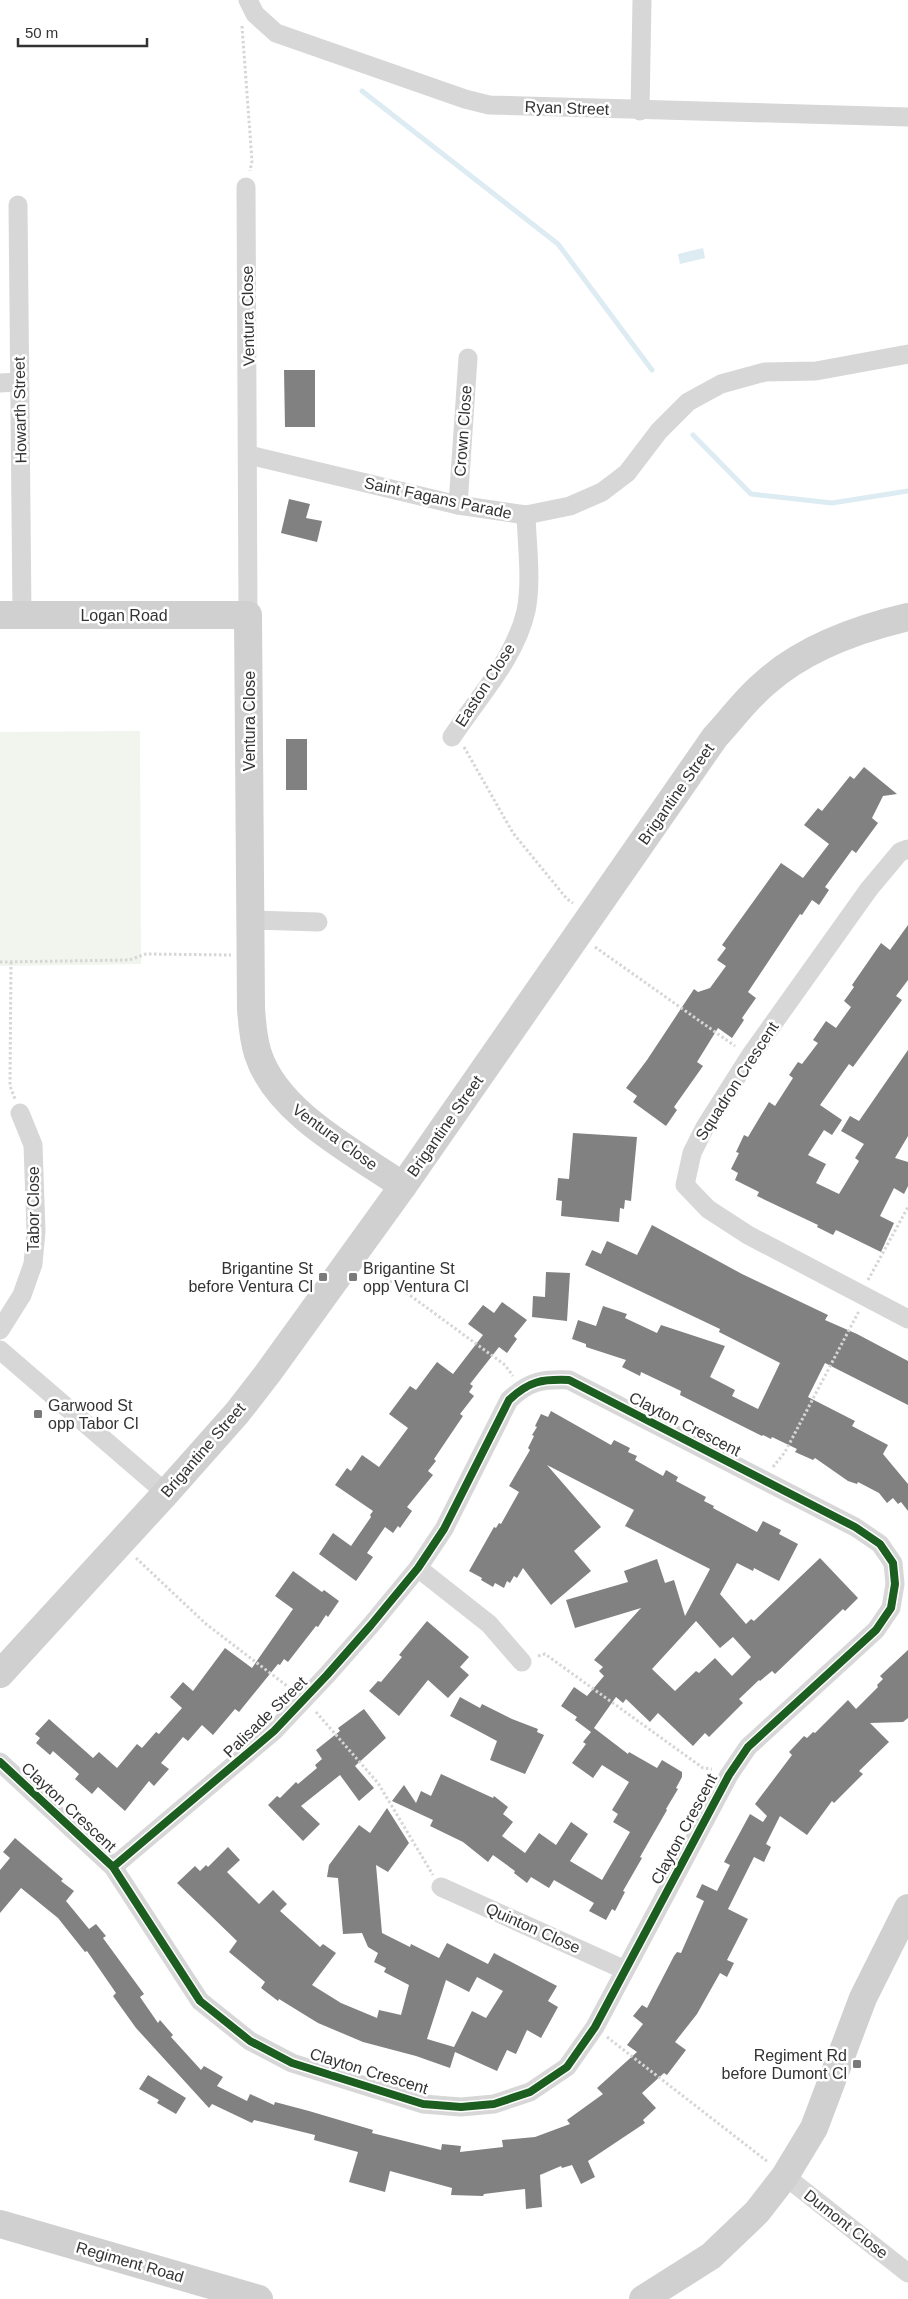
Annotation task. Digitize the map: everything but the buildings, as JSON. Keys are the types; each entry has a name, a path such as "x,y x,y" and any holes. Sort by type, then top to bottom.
{"street":[{"path":"640,111 642,0"},
{"name":"Ryan Street","path":"246,8 276,33 476,103 640,111 908,117"},
{"name":"Ventura Close","path":"246,187 249,455 248,615 253,1034 258,1054 276,1089 307,1120 403,1186"},
{"name":"Howarth Street","path":"11,615 19,382 18,205"},
{"name":"Saint Fagans Parade","path":"249,455 458,505 526,515 570,506 602,492 627,473 658,431 688,402 721,384 765,372 816,371 908,354"},
{"name":"Crown Close","path":"458,505 468,358"},
{"path":"0,382 19,382"},
{"name":"Easton Close","path":"454,734 503,665 513,646 526,611 528,593 526,515"},
{"name":"Logan Road","path":"11,615 248,615"},
{"name":"Brigantine Street","path":"0,1674 237,1413 349,1263 715,737 764,683 811,651 861,630 908,617"},
{"name":"Squadron Crescent","path":"908,849 900,852 869,889 750,1056 705,1127 692,1153 685,1185 708,1209 748,1236 908,1319"},
{"path":"251,920 318,922"},
{"name":"Tabor Close","path":"0,1330 22,1295 33,1264 36,1231 33,1145 20,1113"},
{"path":"0,1350 166,1493"},
{"name":"Clayton Crescent","path":"0,1762 113,1867 200,2001 250,2041 292,2063 423,2104 461,2107 494,2104 530,2092 566,2067 594,2028 729,1775 748,1747 876,1630 891,1608 896,1584 892,1563 880,1544 855,1527 569,1380 544,1379 522,1388 509,1400 452,1517 418,1568"},
{"path":"418,1568 489,1624 522,1662"},
{"name":"Palisade Street","path":"113,1867 274,1731 327,1676 418,1568"},
{"name":"Quinton Close","path":"441,1887 625,1970"},
{"path":"643,2299 711,2256 757,2212 785,2176 814,2128 863,1998 908,1908"},
{"name":"Dumont Close","path":"785,2176 908,2273"},
{"name":"Regiment Road","path":"0,2224 259,2299"}],"path":[{"path":"246,8 252,161 246,187"},
{"path":"454,734 512,833 567,899 585,926 750,1056"},
{"path":"0,962 129,960 146,954 251,955"},
{"path":"11,962 10,1086 20,1113"},
{"path":"763,1480 785,1452 866,1297 865,1284 908,1207"},
{"path":"349,1263 374,1269 505,1365 522,1388"},
{"path":"522,1662 545,1654 703,1768 717,1770 729,1775"},
{"path":"594,2028 785,2176"}],"shaded area":[{"path":"703,248 705,258 680,264 678,254"},
{"path":"140,731 141,964 0,966 0,732"}],"waterway":[{"path":"362,91 558,244 652,370"},
{"path":"693,435 751,494 832,503 908,491"}],"cycle path":[{"path":"0,1762 113,1867 200,2001 250,2041 292,2063 423,2104 461,2107 494,2104 530,2092 567,2067 595,2027 729,1775 748,1747 876,1630 891,1608 895,1584 893,1563 880,1544 855,1527 569,1380 536,1382 509,1400 444,1529 418,1568 371,1625 274,1731 113,1867"}],"place":[{"name":"Brigantine St before Ventura Cl","path":"323,1277"},
{"name":"Brigantine St opp Ventura Cl","path":"353,1277"},
{"name":"Garwood St opp Tabor Cl","path":"38,1414"},
{"name":"Regiment Rd before Dumont Cl","path":"857,2064"}]}
